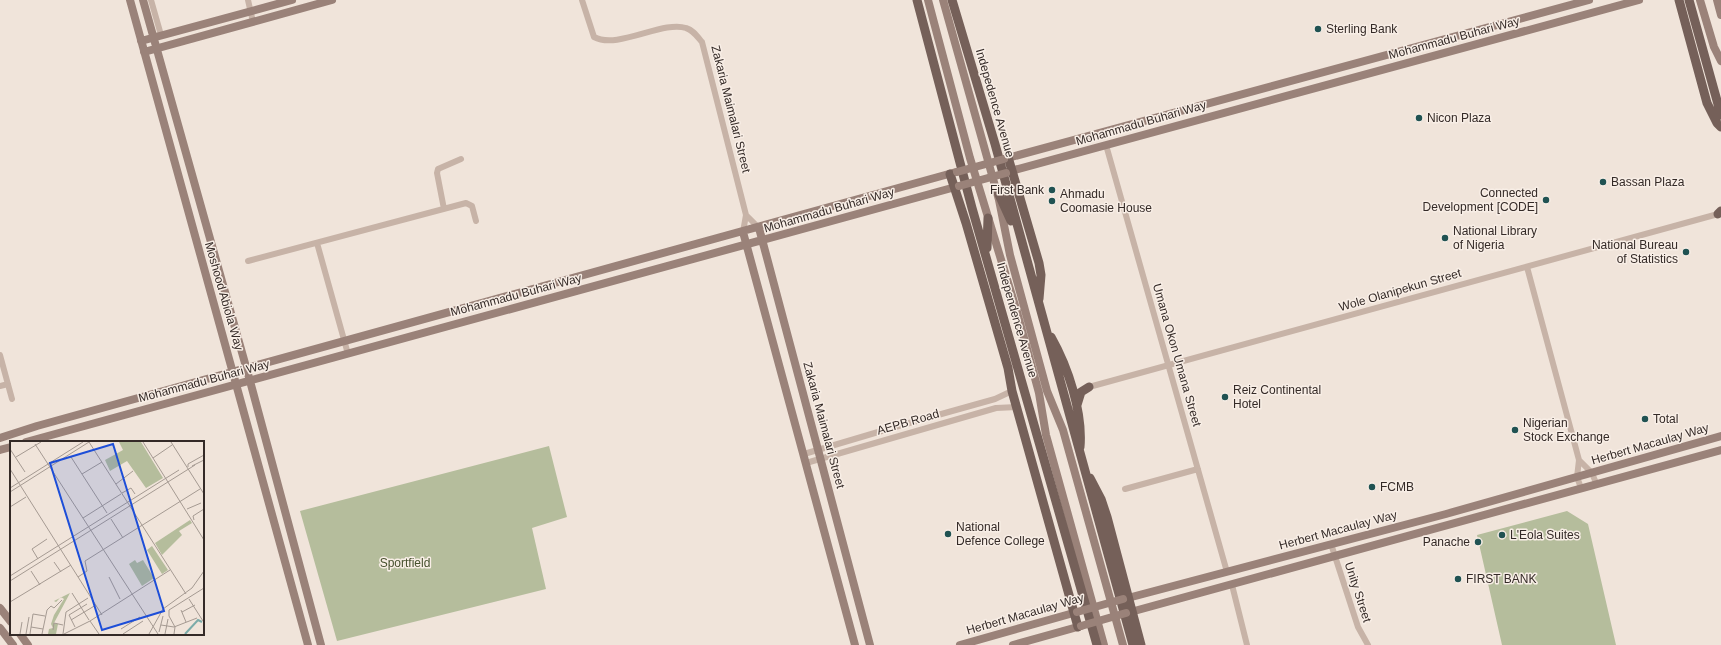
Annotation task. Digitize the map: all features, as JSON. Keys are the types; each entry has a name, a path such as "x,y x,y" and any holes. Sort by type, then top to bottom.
{"main road":[{"name":"Moshood Abiola Way","path":"130,0 308,645"},
{"name":"Moshood Abiola Way","path":"143,0 158,36 157,48 166,87 247,369 321,645"},
{"path":"142,41 292,0"},
{"path":"144,52 332,0"},
{"name":"Independence Avenue","path":"917,0 987,258 1097,645"},
{"name":"Independence Avenue","path":"928,0 988,218 1017,312 1039,393 1046,435 1104,645"},
{"name":"Independence Avenue","path":"943,0 996,188 1010,255 1026,315 1048,391 1063,430 1123,645"},
{"name":"Indepedence Avenue","path":"952,0 1006,188"},
{"name":"Mohammadu Buhari Way","path":"0,438 36,426 759,228 1006,158 1589,0"},
{"name":"Mohammadu Buhari Way","path":"30,441 1638,0"},
{"path":"1679,0 1707,102 1721,128"},
{"path":"1689,0 1721,115"},
{"path":"1717,0 1721,15"},
{"path":"1700,2 1714,47 1721,61"},
{"path":"1456,36 1459,49"},
{"path":"1222,99 1225,112"},
{"path":"1006,158 1041,275 1039,302"},
{"path":"954,173 1008,368 1012,391 1079,627"},
{"path":"996,188 1023,246"},
{"name":"Independence Avenue","path":"1006,188 1039,302 1082,466 1132,645"},
{"path":"987,258 988,218"},
{"name":"Zakaria Maimalari Street","path":"759,228 870,645"},
{"name":"Zakaria Maimalari Street","path":"743,232 856,645"},
{"path":"1044,325 1063,359 1069,377 1081,435 1079,454"},
{"path":"1069,377 1076,385 1088,387"},
{"path":"1076,406 1081,392 1088,387"},
{"name":"Herbert Macaulay Way","path":"960,645 1592,473 1721,436"},
{"path":"0,450 10,447"},
{"name":"Herbert Macaulay Way","path":"1013,645 1596,483 1721,450"},
{"path":"1082,466 1101,499 1107,517 1129,613 1141,645"},
{"path":"298,610 310,606"},
{"path":"0,608 10,621"},
{"path":"0,628 13,645"},
{"path":"21,635 28,645"}],"street":[{"path":"151,0 158,36"},
{"path":"248,0 253,22"},
{"name":"Zakaria Maimalari Street","path":"582,0 594,37 608,40 621,39 676,26 691,30 702,42 746,215 743,232"},
{"name":"Umana Okon Umana Street","path":"1106,145 1227,572"},
{"path":"444,209 436,173 438,169 461,159"},
{"path":"248,261 466,203 472,206 476,220"},
{"name":"Wole Olanipekun Street","path":"1088,387 1720,213"},
{"path":"746,215 759,228"},
{"path":"317,243 348,354"},
{"path":"1527,266 1579,460 1577,477 1581,488"},
{"path":"0,355 12,399"},
{"path":"0,386 8,384"},
{"name":"AEPB Road","path":"804,454 895,427 995,400 1012,391"},
{"name":"AEPB Road","path":"806,463 996,408 1017,408"},
{"path":"1579,460 1592,473 1596,483"},
{"path":"1124,489 1198,469"},
{"name":"Unity Street","path":"1331,544 1358,627 1368,645"},
{"path":"1232,585 1247,645"}],"green space":[{"name":"Sportfield","path":"549,446 567,517 532,528 546,589 337,641 300,511"},
{"path":"1567,511 1588,524 1616,645 1502,645 1477,535"}],"place":[{"name":"Sterling Bank","path":"1318,29"},
{"name":"Nicon Plaza","path":"1419,118"},
{"name":"Bassan Plaza","path":"1603,182"},
{"name":"First Bank","path":"1052,190"},
{"name":"Connected Development [CODE]","path":"1546,200"},
{"name":"Ahmadu Coomasie House","path":"1052,201"},
{"name":"National Library of Nigeria","path":"1445,238"},
{"name":"National Bureau of Statistics","path":"1686,252"},
{"name":"Reiz Continental Hotel","path":"1225,397"},
{"name":"Total","path":"1645,419"},
{"name":"Nigerian Stock Exchange","path":"1515,430"},
{"name":"FCMB","path":"1372,487"},
{"name":"National Defence College","path":"948,534"},
{"name":"L'Eola Suites","path":"1502,535"},
{"name":"Panache","path":"1478,542"},
{"name":"FIRST BANK","path":"1458,579"}]}
